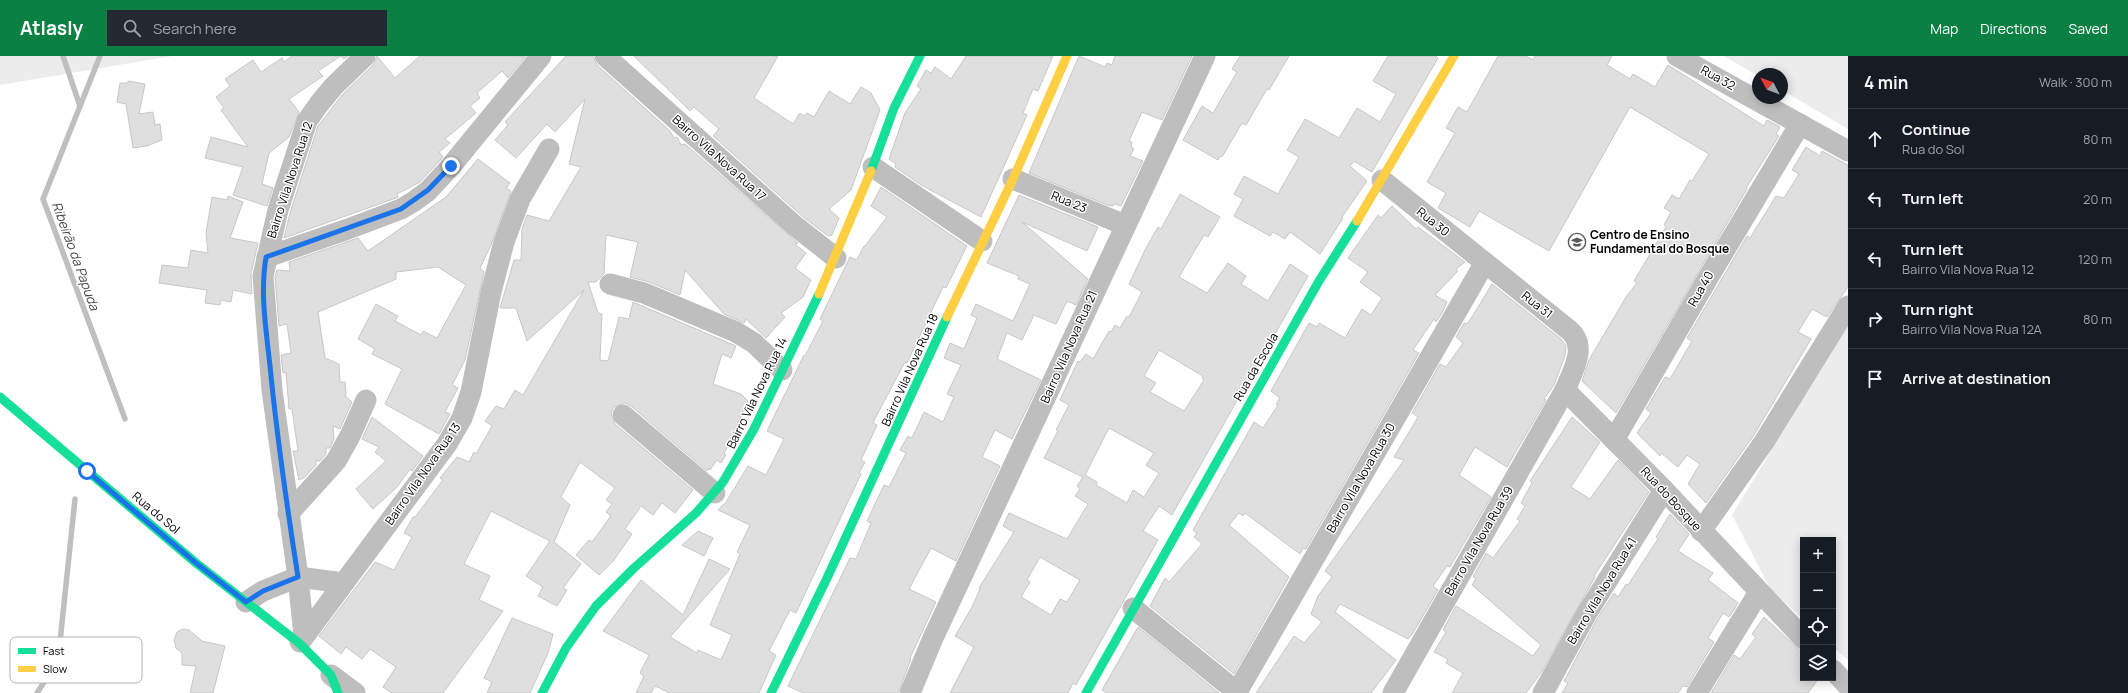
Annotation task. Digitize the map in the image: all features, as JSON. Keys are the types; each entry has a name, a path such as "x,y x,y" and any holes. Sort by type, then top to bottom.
{"street":[{"name":"Bairro Vila Nova Rua 12","path":"302,640 298,577 288,514 272,390 264,306 263,276 266,257 278,210 307,121 318,104 333,87 365,56"},
{"path":"266,257 348,229 401,209 414,202 451,166 541,56"},
{"name":"Bairro Vila Nova Rua 17","path":"605,56 789,220 836,258"},
{"name":"Bairro Vila Nova Rua 14","path":"542,693 548,680 596,606 619,581 690,520 715,493 734,465 836,258 873,167 894,105 920,56"},
{"name":"Bairro Vila Nova Rua 18","path":"771,693 832,570 982,241 1013,179 1067,56"},
{"name":"Bairro Vila Nova Rua 21","path":"910,693 933,638 1030,434 1125,225 1205,56"},
{"name":"Rua da Escola","path":"1090,691 1133,608 1319,281 1382,180 1454,56"},
{"name":"Rua 32","path":"1677,56 1800,124"},
{"path":"1800,124 1848,151"},
{"name":"Rua 40","path":"1614,440 1800,124"},
{"name":"Bairro Vila Nova Rua 13","path":"302,640 447,444 462,418 471,392 491,292 504,242 520,199 549,149"},
{"path":"873,167 982,241"},
{"name":"Rua 23","path":"1013,179 1125,225"},
{"name":"Rua 30","path":"1382,180 1484,264"},
{"name":"Rua 31","path":"1484,264 1573,334 1579,345 1579,352 1565,390"},
{"name":"Bairro Vila Nova Rua 30","path":"1237,692 1484,264"},
{"path":"610,284 644,293 736,332 754,344 782,370"},
{"path":"1701,531 1764,442 1848,306"},
{"name":"Rua do Bosque","path":"1565,390 1664,490 1800,635"},
{"name":"Bairro Vila Nova Rua 39","path":"1393,693 1565,390"},
{"name":"Rua do Sol","path":"0,397 196,563 246,602 302,640 334,684"},
{"path":"288,514 336,462 350,436 366,400"},
{"path":"623,415 715,493"},
{"name":"Bairro Vila Nova Rua 41","path":"1543,693 1587,613 1664,490"},
{"path":"246,602 263,591 298,577 344,583"},
{"path":"1698,693 1759,592"},
{"path":"1133,608 1237,692"},
{"path":"1836,673 1848,686"},
{"path":"334,684 355,693"}],"shaded area":[{"path":"0,56 172,56 0,85"},
{"path":"1724,56 1848,56 1848,129 1788,94 1788,68 1752,68 1752,72"},
{"path":"1848,324 1848,660 1836,650 1836,537 1800,537 1800,616 1771,590 1732,515"}],"building":[{"path":"292,56 341,56 318,71 323,76 289,99 299,112 289,137 269,153 262,184 273,188 267,206 233,195 243,167 205,158 211,137 248,147 221,110 224,108 216,97 230,86 225,79 253,60 261,72 282,58 284,62"},
{"path":"341,56 348,56 344,59"},
{"path":"377,56 395,78 420,56 526,56 508,78 502,71 477,93 480,98 470,106 476,113 445,139 450,143 439,152 443,157 420,182 397,194 398,197 396,198 284,238 290,213 318,126 342,95 373,65"},
{"path":"566,56 593,56 597,65 669,130 674,138 677,137 681,145 685,144 798,243 795,244 806,253 795,268 811,280 803,297 781,313 785,317 766,338 746,319 744,323 724,314 685,270 680,295 649,282 630,277 638,242 606,235 604,274 596,282 588,282 598,313 602,314 600,360 608,361 619,317 629,319 633,302 736,346 731,358 722,354 713,384 741,394 748,401 724,454 726,455 721,463 717,460 710,470 709,468 707,471 631,406 625,403 614,407 611,413 615,424 693,490 675,513 662,503 653,515 641,506 625,529 632,534 614,560 599,575 576,555 589,540 592,542 611,516 606,512 612,504 606,500 615,488 580,462 561,497 570,505 554,542 581,564 563,588 567,590 557,606 538,596 543,587 526,576 550,541 491,511 464,564 490,576 479,600 503,611 443,693 392,693 383,687 396,667 370,649 362,659 346,647 341,654 319,636 375,562 394,570 412,537 404,533 413,517 415,517 443,480 440,478 457,457 469,462 474,452 476,454 492,426 485,421 496,406 504,409 515,390 523,395 584,290 527,341 516,308 500,308 514,260 521,260 522,229 527,215 549,221 581,167 569,164 585,99 555,132 547,124 516,158 495,140 508,125 505,122"},
{"path":"634,56 778,56 754,98 793,124 800,113 804,116 807,113 814,117 829,91 850,104 861,87 871,93 880,110 851,190 829,209 839,218 832,235 828,236 802,216 713,136 719,129 694,107 690,111"},
{"path":"966,56 1053,56 1038,91 1033,89 1023,113 1027,115 981,217 921,185 895,167 896,164 889,159 905,113 921,89 917,86 926,70 931,73 935,67 951,79"},
{"path":"1079,56 1105,67 1107,63 1112,65 1115,56 1192,56 1162,120 1142,112 1129,141 1132,142 1131,147 1134,149 1130,156 1143,161 1121,206 1114,204 1113,206 1107,205 1029,173"},
{"path":"1240,56 1289,56 1269,90 1267,89 1246,125 1242,123 1222,157 1220,156 1218,160 1183,140 1202,106 1213,113 1237,72 1232,69"},
{"path":"1388,56 1436,56 1438,58 1372,172 1354,161 1350,166 1367,181 1342,217 1343,218 1320,254 1290,232 1285,239 1273,232 1270,236 1234,216 1243,199 1234,194 1244,176 1278,194 1299,157 1287,150 1305,119 1339,138 1357,108 1380,122 1396,94 1373,81"},
{"path":"1498,56 1526,56 1533,60 1535,56 1612,56 1607,65 1630,79 1633,74 1655,87 1668,65 1764,126 1767,120 1780,127 1776,134 1779,136 1746,188 1747,189 1616,413 1582,381 1589,360 1626,297 1637,283 1634,281 1666,227 1664,225 1671,212 1664,208 1672,195 1679,199 1690,180 1692,181 1709,154 1630,107 1549,251 1479,211 1470,227 1438,208 1446,193 1427,182 1455,133 1446,128 1458,107 1467,112"},
{"path":"128,81 145,84 139,114 153,112 155,125 160,124 162,140 147,146 133,148 126,104 117,102 120,83 128,83"},
{"path":"1806,147 1820,156 1822,151 1848,165 1848,287 1827,317 1812,309 1798,332 1811,339 1754,435 1706,503 1688,484 1700,464 1687,455 1678,467 1661,453 1660,456 1637,433 1651,413 1646,409 1665,377 1670,379 1692,341 1687,338 1747,236 1750,238 1776,196 1784,198 1799,174 1792,170"},
{"path":"478,159 510,183 506,188 511,191 491,245 480,268 484,272 465,360 452,385 458,388 445,412 450,414 439,434 385,404 402,369 372,354 375,349 358,339 376,304 398,316 395,321 421,335 423,331 437,338 466,285 438,267 396,272 396,279 318,312 325,358 339,364 340,382 345,382 345,396 352,402 340,429 333,426 334,439 330,448 326,448 326,454 320,461 316,461 316,465 305,477 299,480 293,451 298,451 292,409 289,409 286,372 283,373 281,355 291,353 287,324 279,326 275,277 277,270 290,271 289,262 358,238 368,251 446,197"},
{"path":"881,187 967,246 946,288 943,287 907,363 905,362 873,423 877,425 861,460 865,462 859,473 861,474 796,613 790,610 769,651 776,655 759,693 670,693 655,686 651,693 636,693 644,676 640,673 649,655 603,631 641,580 683,615 709,559 730,569 670,637 697,653 698,650 721,660 732,635 710,625 740,554 737,552 750,525 718,510 726,502 748,466 766,475 784,439 767,431 804,355 805,356 823,321 820,319 850,257 857,260 864,246 887,217 871,206"},
{"path":"1180,194 1220,217 1208,237 1204,235 1179,277 1207,293 1228,263 1246,276 1241,284 1268,301 1290,264 1308,276 1172,515 1159,506 1143,531 1158,540 1076,685 1073,683 1068,693 950,693 974,647 955,636 972,607 980,589 979,588 1014,532 1003,526 1009,513 1067,539 1088,504 1075,496 1080,489 1077,486 1083,477 1044,458 1069,405 1060,400 1078,361 1080,362 1086,354 1093,359 1109,331 1111,332 1115,325 1120,328 1127,316 1129,317 1142,292 1129,284 1158,227 1161,229","holes":["1159,350 1203,376 1202,378 1204,380 1184,411 1150,392 1156,383 1144,376","1109,428 1154,453 1146,465 1159,473 1144,497 1133,490 1127,503 1096,485 1097,482 1085,475","1040,557 1080,580 1067,602 1060,599 1051,615 1021,597 1030,582 1027,580"]},
{"path":"1019,195 1098,227 1087,251 1022,222 1088,279 1076,305 1067,301 1056,324 1034,315 1022,340 1007,333 997,359 1041,380 1012,439 995,430 982,457 1000,466 956,561 931,548 909,589 936,602 910,658 911,659 898,693 803,693 788,686 850,558 856,559 871,523 867,521 884,485 889,487 906,453 900,450 908,436 912,438 924,412 943,422 954,397 947,394 961,365 944,358 950,343 964,349 977,318 971,315 976,304 1013,321 1030,284 1018,279 1019,276 987,263"},
{"path":"228,196 243,202 230,238 258,243 251,274 252,294 233,290 231,302 221,300 220,305 205,303 207,290 159,283 162,265 188,268 191,250 208,253 206,233 212,197 227,200"},
{"path":"1392,206 1416,229 1418,227 1465,262 1456,269 1458,271 1435,295 1447,302 1442,313 1436,322 1434,319 1413,350 1419,353 1306,549 1303,548 1300,554 1245,513 1243,516 1239,513 1229,525 1289,577 1234,674 1150,606 1165,578 1169,582 1202,544 1194,537 1197,533 1193,530 1254,422 1263,428 1278,405 1276,404 1280,398 1271,391 1309,323 1317,327 1319,323 1345,338 1362,309 1371,315 1382,298 1360,282 1368,272 1348,258 1378,215 1381,218"},
{"path":"1492,284 1561,339 1566,346 1565,356 1554,385 1544,399 1546,400 1507,467 1475,447 1459,475 1491,497 1450,567 1447,566 1433,586 1438,590 1408,639 1340,604 1335,612 1396,660 1371,693 1256,693 1294,636 1304,643 1322,622 1311,614 1318,596 1332,577 1325,571 1404,460 1394,457 1418,417 1412,413 1440,364 1446,367 1463,343 1456,337 1464,323 1467,324 1472,317"},
{"path":"372,417 423,456 412,471 410,469 397,487 373,509 356,489 386,461 375,452 379,447 362,439"},
{"path":"1572,417 1600,442 1571,487 1590,499 1618,460 1649,492 1594,576 1595,577 1542,671 1526,693 1452,693 1463,673 1446,663 1448,659 1434,652 1446,632 1443,630 1456,606 1533,656 1541,645 1472,585 1476,578 1473,577 1486,553 1493,558 1520,521 1517,519 1525,506 1521,503 1532,483 1530,481"},
{"path":"1670,514 1689,534 1678,551 1713,573 1708,580 1738,603 1734,610 1729,617 1723,613 1708,638 1714,642 1687,687 1683,686 1678,693 1562,693 1568,683 1564,681 1597,619 1614,593 1618,597 1626,584 1628,585 1658,539 1656,537"},
{"path":"698,531 713,538 704,556 682,545"},
{"path":"1764,617 1800,650 1800,681 1817,681 1808,693 1711,693 1734,655 1740,659 1756,637 1752,634"},
{"path":"512,618 553,634 548,653 530,693 487,693 492,682 484,678"},
{"path":"1138,627 1219,693 1106,693 1102,690"},
{"path":"183,629 189,630 202,641 225,646 213,693 190,693 196,666 182,665 182,653 176,648 174,640 177,632"}],"waterway":[{"path":"63,56 80,106"},
{"name":"Ribeirão da Papuda","path":"100,56 43,199 125,419"},
{"name":"Ribeirão da Papuda","path":"61,637 75,499"},
{"name":"Ribeirão da Papuda","path":"37,693 44,683"}],"traffic: fast":[{"path":"871,171 894,108 920,56"},
{"path":"1086,693 1319,281 1357,221"},
{"path":"542,693 566,648 596,606 634,568 696,513 723,482 754,429 819,294"},
{"path":"771,693 828,576 947,317"},
{"path":"0,397 196,563 299,643 331,675 338,693"}],"traffic: slow":[{"path":"947,317 1013,179 1067,56"},
{"path":"1357,221 1454,56"},
{"path":"819,294 871,171"}],"place":[{"name":"Centro de Ensino Fundamental do Bosque","path":"1577,242"}],"route":[{"path":"87,471 196,563 246,602 263,591 298,577 288,514 266,335 263,299 263,276 266,257 401,209 414,202 428,190 451,166"}]}
